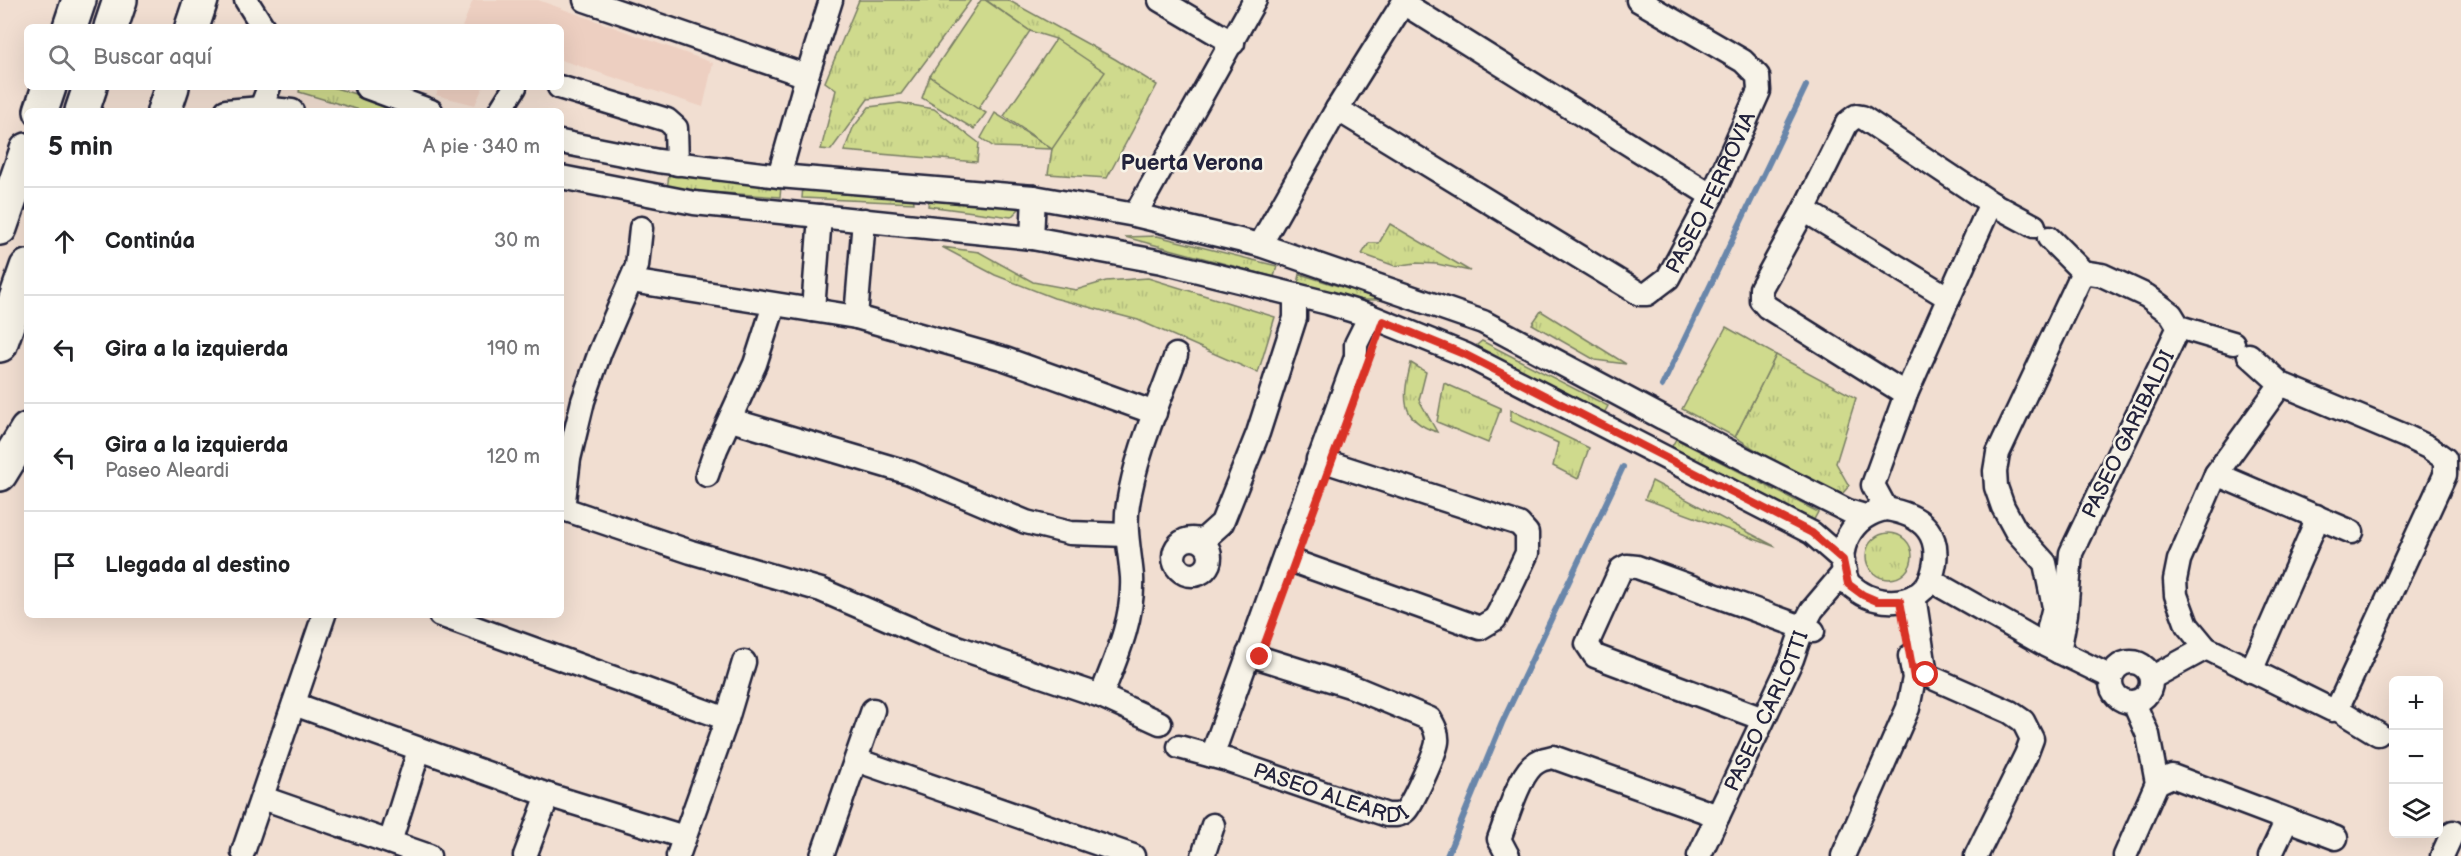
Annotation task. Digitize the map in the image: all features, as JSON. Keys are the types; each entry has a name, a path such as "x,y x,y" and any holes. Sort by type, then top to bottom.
{"highway":[{"path":"71,24 80,0"},
{"path":"112,24 120,0"},
{"path":"193,24 201,0"},
{"path":"42,108 48,90"},
{"path":"83,108 89,90"},
{"path":"166,108 171,90"},
{"path":"0,228 24,159"},
{"path":"0,345 24,276"},
{"path":"0,474 24,435"}],"street":[{"path":"246,0 261,24"},
{"path":"585,0 807,76"},
{"path":"780,176 807,76 831,0"},
{"path":"1160,0 1233,43"},
{"path":"1135,215 1256,0"},
{"name":"PASEO FERROVIA","path":"1337,110 1640,294 1647,294 1668,278 1712,196 1759,91 1758,76 1743,61 1638,0"},
{"path":"1260,244 1337,110 1404,2 1712,196"},
{"path":"564,89 667,120 676,128 668,163 655,196"},
{"path":"374,90 423,108"},
{"path":"502,108 513,90"},
{"path":"235,108 265,98 286,108"},
{"path":"1906,394 1763,304 1761,288 1804,210 1847,123 1857,116 1862,117 1991,204 2041,232 2083,272 1998,453 1995,471 1996,488 2016,531 2045,563 2054,607 2052,649"},
{"path":"564,143 668,163 780,176 1034,197 1135,215 1260,244 1483,322 1632,402 1848,511 1906,512 1923,524 1934,541 1936,561 1930,580 1907,598 1877,601 1863,595 1812,533 1466,355 1376,319 1294,295 1162,262 1032,238 694,203 564,178"},
{"path":"1032,238 1034,197"},
{"path":"1876,513 1873,485 1906,394 1991,204"},
{"path":"1804,210 1948,298"},
{"path":"813,310 820,216"},
{"path":"856,316 864,220"},
{"path":"564,494 569,459 583,401 600,352 637,267 641,228"},
{"name":"PASEO GARIBALDI","path":"2052,649 2066,614 2071,553 2179,327 2171,314 2147,296 2102,275 2083,272"},
{"path":"631,281 856,316 1005,359 1155,413"},
{"path":"1202,541 1222,523 1258,433 1295,318 1294,295"},
{"path":"706,475 755,364 774,305"},
{"name":"PASEO ALEARDI","path":"1220,758 1254,655 1290,561 1324,461 1356,357 1356,344 1376,319"},
{"path":"1466,355 1483,322"},
{"path":"2179,327 2241,349 2281,384 2405,436 2453,461 2337,709"},
{"path":"1101,696 1122,640 1131,607 1132,577 1126,535 1130,495 1155,413 1176,356"},
{"path":"2281,384 2216,474 2179,560 2175,580 2176,595 2187,625 2201,642 2251,671 2332,710 2337,709 2378,734"},
{"path":"731,420 910,472 1026,522 1070,533 1126,535"},
{"path":"1290,561 1480,628 1495,619 1527,554 1527,533 1519,524 1324,461"},
{"path":"2216,474 2352,532"},
{"path":"564,509 670,545 821,590 939,641 1101,696 1160,723"},
{"path":"1845,572 1844,543 1852,527 1876,513"},
{"path":"2251,671 2313,529 2316,516"},
{"path":"2045,563 2071,553"},
{"path":"1763,719 1595,656 1587,644 1621,569 1627,566 1636,567 1808,629"},
{"name":"PASEO CARLOTTI","path":"1699,856 1792,658 1808,629 1812,610 1845,572"},
{"path":"1930,580 2052,649 2111,677"},
{"path":"1843,856 1920,676 1907,598"},
{"path":"243,852 323,618"},
{"path":"448,618 727,719"},
{"path":"2148,672 2167,656 2201,642"},
{"name":"PASEO ALEARDI","path":"1179,747 1220,758 1393,815 1400,814 1409,807 1435,753 1436,728 1430,719 1353,687 1254,655"},
{"path":"2131,661 2148,672 2151,685 2145,697 2134,703 2121,700 2116,696 2110,684 2111,677 2113,671 2124,662 2131,661"},
{"path":"294,704 548,795 681,846 727,719 744,662"},
{"path":"1920,676 2010,712 2023,721 2032,739 1976,856"},
{"path":"2125,856 2157,783 2148,735 2134,703"},
{"path":"822,856 873,710"},
{"path":"390,842 419,750"},
{"path":"1509,856 1499,839 1524,778 1531,767 1541,759 1553,757 1718,816"},
{"path":"856,760 1133,856"},
{"path":"2157,783 2172,777 2336,838"},
{"path":"525,856 548,795"},
{"path":"263,798 429,856"},
{"path":"2270,856 2287,820"},
{"path":"1203,856 1213,825"},
{"path":"2442,856 2451,831"}],"shaded area":[{"path":"473,0 538,0 713,63 703,107 564,61 564,24 463,24"},
{"path":"438,90 482,90 475,105 436,95"}],"green space":[{"path":"859,0 971,0 901,94 868,99 831,150 821,149 836,90 825,82"},
{"path":"981,0 985,0 1030,31 978,109 930,76"},
{"path":"986,0 1008,0 1157,85 1107,178 1048,174 1052,149 1056,39 1030,31"},
{"path":"1056,39 1105,72 1052,149 1004,116"},
{"path":"930,76 986,113 974,129 922,98"},
{"path":"299,90 342,90 402,108 353,108 299,92"},
{"path":"900,103 934,109 979,143 977,162 844,151 853,128 869,107"},
{"path":"995,113 1052,149 994,147 981,138"},
{"path":"669,175 781,187 780,197 667,189"},
{"path":"803,186 913,194 914,203 802,198"},
{"path":"929,196 1022,206 1011,217 928,206"},
{"path":"1390,224 1470,271 1437,264 1416,263 1395,266 1362,254 1369,243 1379,243"},
{"path":"1157,236 1277,266 1274,277 1125,237"},
{"path":"942,247 979,252 1033,282 1076,290 1106,281 1148,278 1275,317 1258,373 1138,320 1054,298 995,275"},
{"path":"1300,274 1383,300 1344,300 1298,284"},
{"path":"1541,311 1626,364 1595,360 1532,324"},
{"path":"1726,327 1776,355 1735,437 1682,409"},
{"path":"1482,341 1608,406 1603,415 1472,349"},
{"path":"1776,355 1856,398 1836,463 1849,486 1842,494 1790,471 1735,437"},
{"path":"1411,363 1426,372 1419,400 1437,432 1415,421 1406,405 1406,386"},
{"path":"1444,383 1501,408 1488,443 1437,422"},
{"path":"1511,410 1589,448 1578,479 1553,466 1558,443 1511,421"},
{"path":"1676,439 1818,512 1812,523 1670,450"},
{"path":"1652,481 1776,547 1645,499"},
{"path":"1889,533 1905,540 1912,556 1905,572 1889,579 1873,572 1866,556 1873,540"}],"waterway":[{"path":"1662,386 1806,86"},
{"path":"1447,856 1502,723 1623,467"}],"district":[{"name":"Puerta Verona","path":"1192,162"}],"route":[{"path":"1260,657 1383,321 1466,355 1812,533 1843,560 1848,584 1863,595 1877,601 1900,601 1914,678 1926,675"}]}
